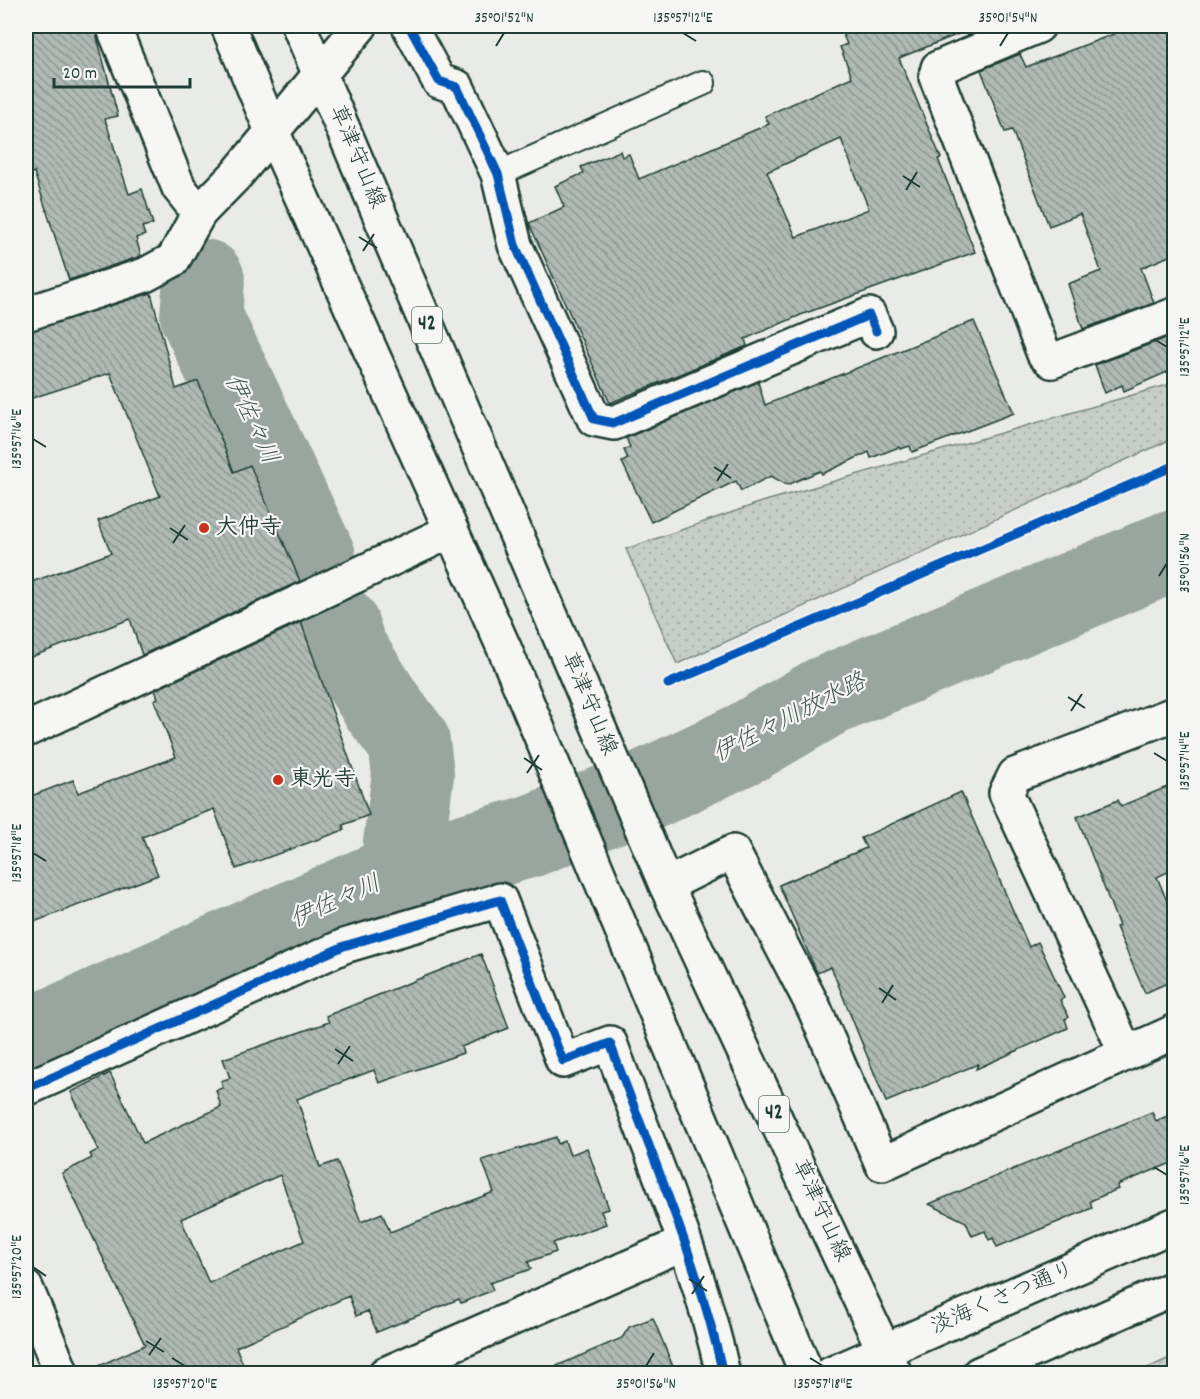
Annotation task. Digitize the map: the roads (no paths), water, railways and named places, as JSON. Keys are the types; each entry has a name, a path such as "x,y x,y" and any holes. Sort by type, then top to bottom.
{"street":[{"path":"113,26 179,188 199,213"},
{"path":"228,26 272,131 505,650 598,878 807,1374"},
{"name":"草津守山線","path":"299,26 666,885 890,1362"},
{"path":"26,314 145,275 173,260 199,213 272,131 360,26"},
{"path":"409,26 439,81 457,87 498,174 515,245 594,419 614,423 869,315 876,331"},
{"path":"1038,26 938,68 936,76 1044,354 1052,361 1174,315"},
{"path":"26,730 451,531"},
{"path":"1126,1053 1006,794 1015,776 1174,714"},
{"path":"666,885 733,852 813,1008 882,1164 1174,1032"},
{"path":"26,1089 344,946 500,900 563,1061 610,1043 684,1243 713,1328 723,1374"},
{"name":"淡海くさつ通り","path":"831,1374 890,1362 1174,1225"},
{"path":"385,1374 684,1243"},
{"path":"26,1288 62,1374"},
{"path":"979,1374 1174,1288"}],"lane":[{"path":"498,174 703,83"}],"waterway":[{"name":"伊佐々川","path":"204,280 201,316 315,557"},
{"name":"伊佐々川放水路","path":"26,1041 400,874 531,836 649,789 748,742 825,697 1174,550"},
{"name":"伊佐々川","path":"338,625 346,649 383,707 409,742 413,774 400,874"}],"place":[{"name":"大仲寺","path":"204,528"},
{"name":"東光寺","path":"278,780"}]}
